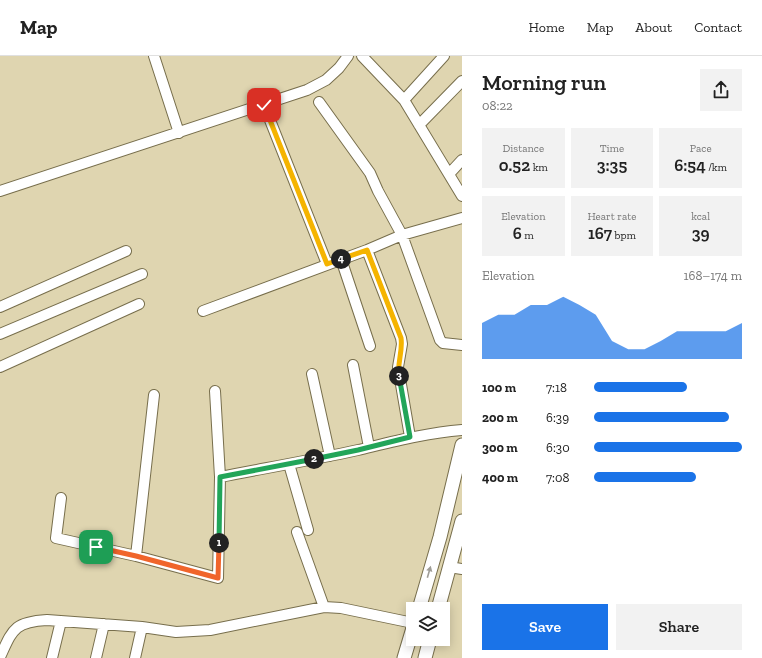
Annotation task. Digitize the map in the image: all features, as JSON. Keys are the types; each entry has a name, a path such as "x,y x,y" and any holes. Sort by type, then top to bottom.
{"main road":[{"path":"420,602 440,536 462,445"},
{"path":"441,602 456,568 462,521"},
{"path":"404,658 408,646"},
{"path":"425,658 428,646"}],"street":[{"path":"154,56 179,132"},
{"path":"0,191 307,90 326,80 339,68 348,56"},
{"path":"404,100 444,56"},
{"path":"365,57 404,100 462,196"},
{"path":"419,125 462,81"},
{"path":"319,102 370,173 378,191 402,234 440,340 443,343 462,345"},
{"path":"264,105 327,264"},
{"path":"449,174 462,160"},
{"path":"203,311 367,250 402,234 462,218"},
{"path":"367,250 401,338 402,344 398,367 410,437"},
{"path":"0,306 126,251"},
{"path":"341,259 370,346"},
{"path":"0,334 142,274"},
{"path":"0,366 140,304"},
{"path":"353,365 369,447"},
{"path":"312,374 330,456"},
{"path":"61,498 56,538 136,556 218,578 220,477 215,391"},
{"path":"136,556 154,395"},
{"path":"220,477 330,456 440,431 462,430"},
{"path":"289,464 308,530"},
{"path":"297,532 324,607"},
{"path":"0,657 16,627 31,621 61,621 104,624 142,627 176,632 210,630 324,607 341,608 406,622"},
{"path":"52,658 61,621"},
{"path":"96,658 104,624"},
{"path":"135,658 142,627"}],"route":[{"path":"96,547 218,578 220,477 358,450 410,437 398,367 402,344 401,338 367,250 327,264 264,105"}]}
